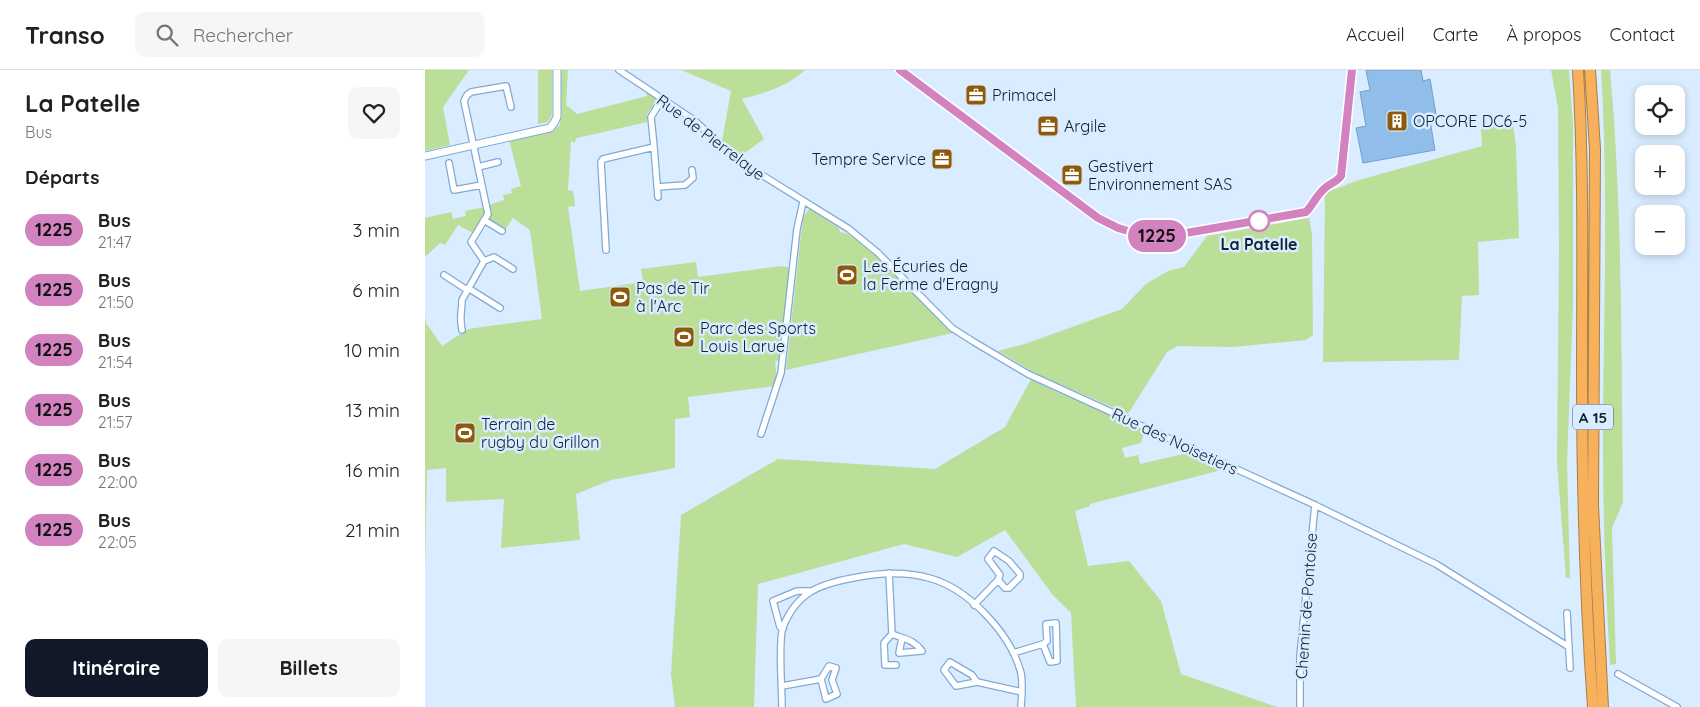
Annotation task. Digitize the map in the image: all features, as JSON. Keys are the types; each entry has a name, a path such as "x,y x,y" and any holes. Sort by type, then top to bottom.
{"highway":[{"name":"A 15","path":"1578,70 1583,152 1582,374 1584,554 1593,707"},
{"name":"A 15","path":"1590,70 1595,149 1593,505 1603,707"}],"street":[{"path":"425,156 546,129 552,126 557,117 557,70"},
{"name":"Rue de Pierrelaye","path":"619,70 694,120 737,159 803,202"},
{"path":"900,70 1098,218 1118,228 1138,234 1163,237 1306,212 1326,186 1336,182 1341,176 1352,70"},
{"path":"484,261 471,242 488,214 464,101 467,95 506,86 511,107"},
{"path":"658,197 651,117 662,99"},
{"path":"606,250 601,162 605,158 654,146"},
{"path":"478,166 497,162"},
{"path":"449,163 454,190 482,185"},
{"path":"657,187 685,185 693,178 692,170"},
{"path":"761,434 781,373 797,228 803,202"},
{"name":"Rue des Noisetiers","path":"803,202 849,230 877,252 951,328 981,347 1028,374 1315,505 1436,564 1569,647"},
{"path":"484,220 502,231"},
{"path":"462,330 459,314 462,300 484,261 494,257 513,269"},
{"path":"444,275 500,308"},
{"name":"Chemin de Pontoise","path":"1300,707 1302,630 1315,505"},
{"path":"974,604 998,580 1000,575 988,559 994,551 1009,561 1020,574 1020,577 1009,588 1005,588 998,580"},
{"path":"889,573 892,634 884,643 885,665 896,665"},
{"path":"782,707 783,629 795,606 810,591 834,581 889,573 911,574 930,578 962,594 995,625 1013,653 1021,675 1021,707"},
{"path":"783,629 780,627 773,601 797,590 810,591"},
{"path":"1567,612 1570,668"},
{"path":"1013,653 1043,644 1047,640 1046,624 1056,623 1057,661 1050,662 1043,644"},
{"path":"892,634 902,638"},
{"path":"977,682 972,675 951,662 944,670 956,686 977,682 1022,692"},
{"path":"782,686 821,679 829,666 836,668 832,680 837,694 826,699 821,679"},
{"path":"1618,674 1677,707"}],"green space":[{"path":"425,70 469,70 443,107 450,145 425,151"},
{"path":"538,70 552,70 552,115 548,122 538,124"},
{"path":"561,70 568,70 566,105 577,114 647,96 646,92 655,97 656,102 647,114 647,122 577,138 574,143 571,141 568,190 573,191 575,206 568,207 580,291 643,282 641,269 696,262 698,277 782,266 791,268 781,360 775,361 777,381 775,386 688,397 690,417 675,419 675,468 611,480 576,494 580,540 501,548 504,499 446,502 446,468 427,470 425,568 425,316 426,323 442,346 468,329 542,319 530,230 513,218 505,230 489,220 489,205 504,200 503,195 512,193 511,189 521,186 509,140 552,131 560,125"},
{"path":"681,70 805,70 784,85 742,99 764,139 739,157 722,141 731,91"},
{"path":"1551,70 1569,70 1573,124 1573,306 1567,463 1570,578 1566,578 1557,462 1558,108"},
{"path":"1601,70 1610,70 1621,286 1623,502 1612,528 1616,664 1610,665 1603,449 1605,165"},
{"path":"1513,124 1516,145 1519,238 1478,242 1479,295 1462,296 1459,360 1323,362 1325,193 1359,180 1482,146 1481,129"},
{"path":"485,207 486,214 473,233 458,225 445,245 440,243 425,257 425,218 451,212 453,219 466,216 465,211"},
{"name":"Les Écuries de la Ferme d'Eragny","path":"809,209 839,228 840,232 852,236 882,259 953,333 786,370 803,217"},
{"path":"1309,218 1312,235 1313,335 1306,340 1233,347 1178,346 1167,352 1128,414 1037,374 998,351 1025,344 1122,309 1146,284 1168,271 1184,267 1207,236"},
{"path":"1031,379 1061,394 1129,420 1127,423 1145,431 1141,443 1122,448 1125,458 1138,455 1140,464 1192,452 1229,468 1090,504 1090,506 1075,511 1088,566 1129,561 1161,601 1181,674 1277,707 1076,707 1071,613 1052,594 1005,530 957,557 904,544 758,584 754,707 675,707 671,674 681,515 778,459 935,469 1005,427"}],"building":[{"name":"OPCORE DC6-5","path":"1366,70 1421,70 1423,81 1430,79 1436,114 1429,115 1435,150 1363,163 1356,128 1366,126 1360,92 1370,90"}],"bus line":[{"name":"1225","path":"900,70 1098,218 1118,228 1138,234 1163,237 1306,212 1326,186 1336,182 1341,176 1352,70"}],"place":[{"name":"Primacel","path":"976,95"},
{"name":"OPCORE DC6-5","path":"1397,121"},
{"name":"Argile","path":"1048,126"},
{"name":"Tempre Service","path":"942,159"},
{"name":"Gestivert Environnement SAS","path":"1072,175"},
{"name":"La Patelle","path":"1259,221"},
{"name":"Les Écuries de la Ferme d'Eragny","path":"847,275"},
{"name":"Pas de Tir à l'Arc","path":"620,297"},
{"name":"Parc des Sports Louis Larue","path":"684,337"},
{"name":"Terrain de rugby du Grillon","path":"465,433"}]}
